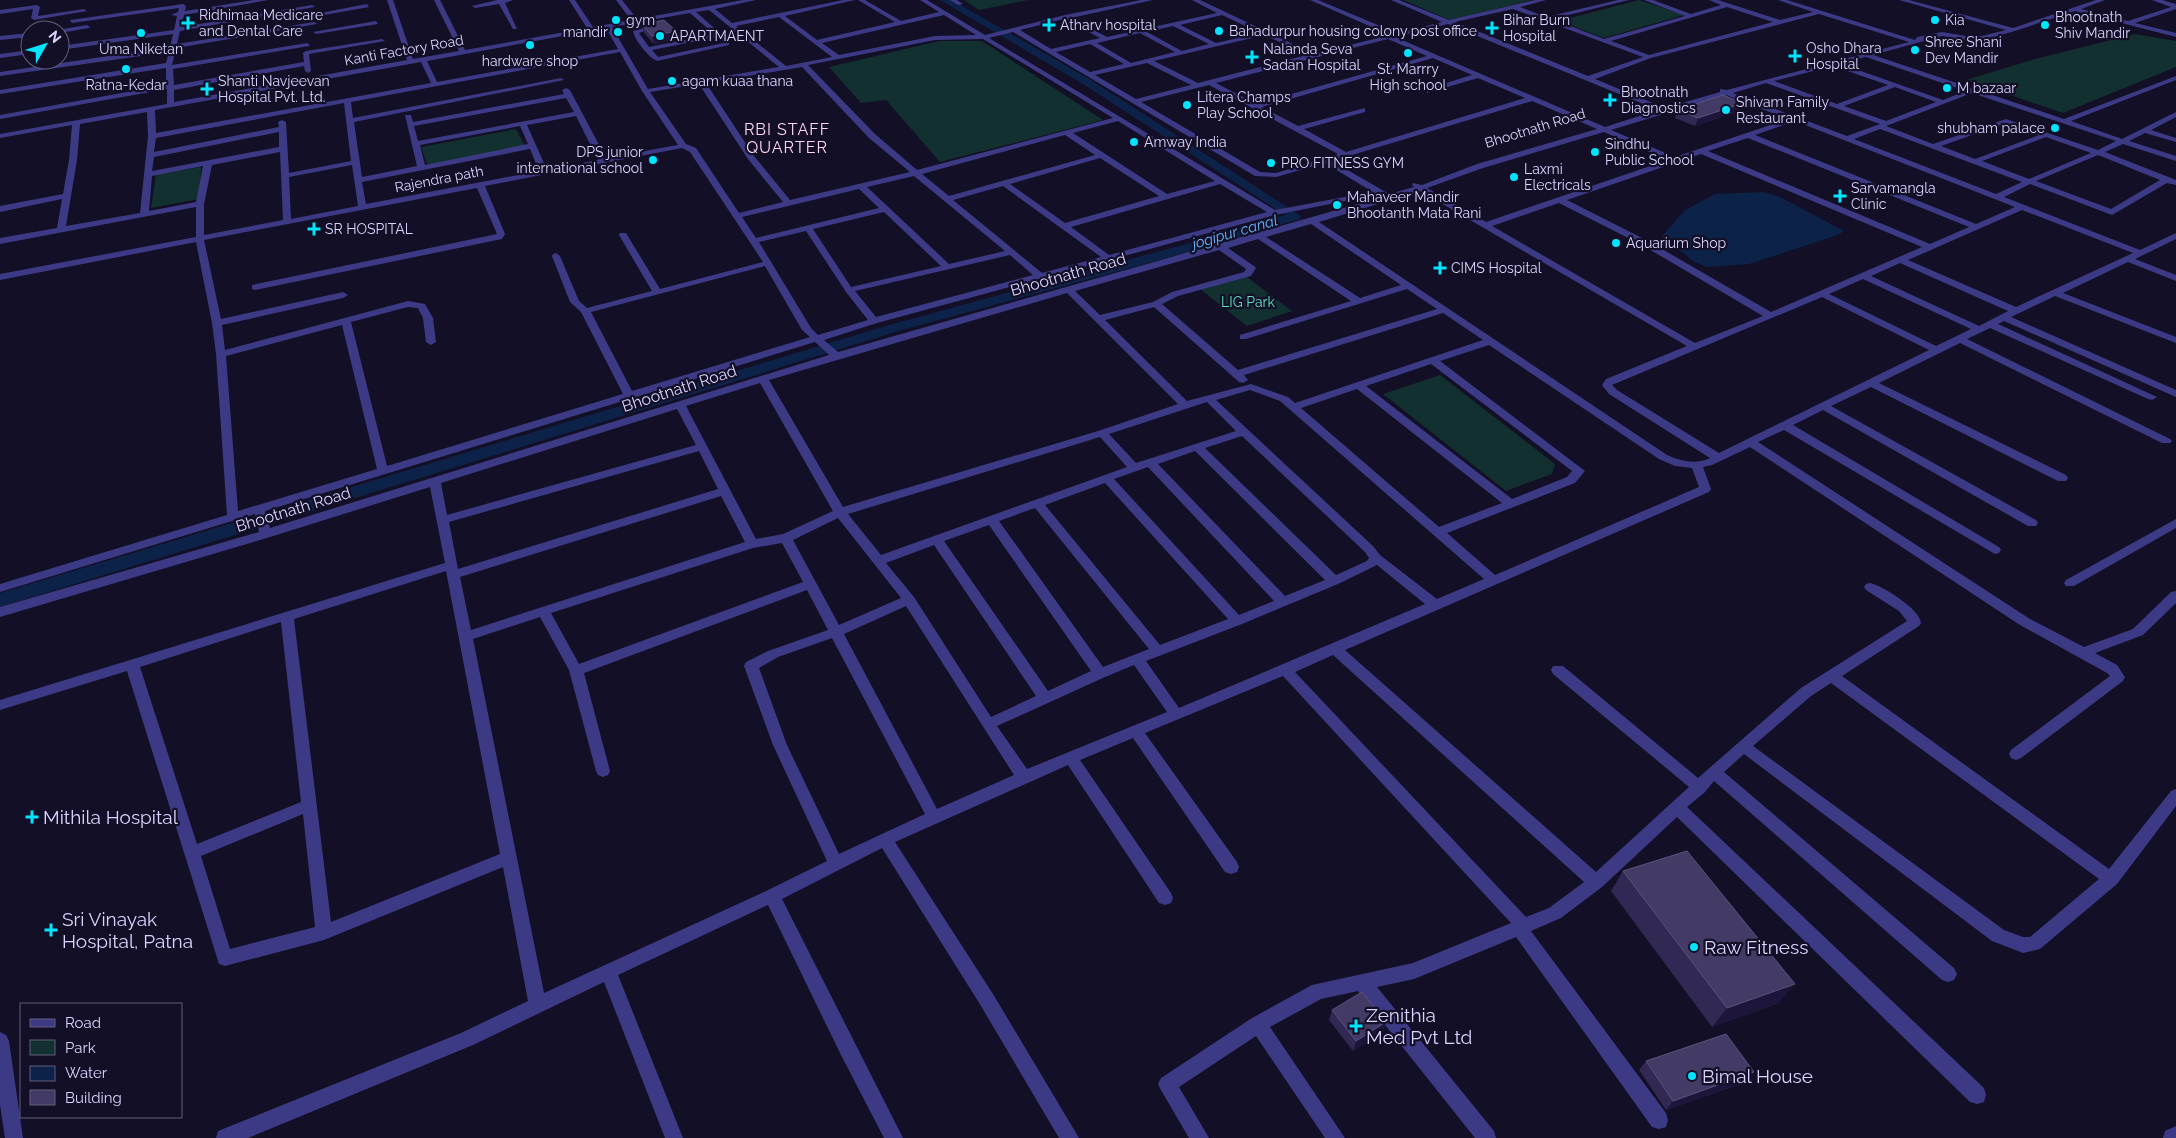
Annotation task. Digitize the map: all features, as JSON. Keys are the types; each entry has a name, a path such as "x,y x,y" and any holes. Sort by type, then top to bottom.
{"street":[{"path":"155,18 246,1 265,0"},
{"path":"390,0 411,62"},
{"path":"437,0 463,52"},
{"path":"475,6 510,0"},
{"path":"572,0 591,29"},
{"path":"619,0 634,21 642,28"},
{"name":"Kanti Factory Road","path":"0,136 753,0"},
{"path":"730,25 852,0"},
{"path":"861,0 900,23"},
{"path":"923,0 987,36 1118,119 1278,212"},
{"path":"953,0 960,4"},
{"path":"646,91 804,65 935,38 987,36 1065,17 1150,0"},
{"path":"1195,0 1314,56"},
{"path":"1314,0 1434,56 1675,160"},
{"path":"1394,0 1665,110"},
{"path":"1135,101 1448,22 1544,0"},
{"path":"1545,19 1626,0"},
{"path":"1647,0 1691,16"},
{"path":"1712,0 1781,23"},
{"path":"1781,0 1912,41"},
{"path":"1902,0 2013,30"},
{"name":"Bhootnath Road","path":"0,612 435,482 762,378 833,353 1070,290 1312,221 1370,202 1400,196 1480,166 1606,130 1723,91 1928,36 1942,34 1973,39 2013,30 2102,0"},
{"path":"2154,0 2176,6"},
{"path":"501,1 515,28"},
{"path":"0,92 307,45 315,40 316,32 311,4 177,31 70,47"},
{"path":"72,21 183,6 170,66 171,105"},
{"path":"314,15 367,6"},
{"path":"1604,41 1728,6"},
{"path":"2128,23 2176,6"},
{"path":"0,12 37,7 34,18 90,11 87,19"},
{"path":"1514,7 1649,58"},
{"path":"710,8 785,68"},
{"path":"2074,9 2176,35"},
{"path":"661,25 636,30 635,34 658,59 727,44 691,11"},
{"path":"1588,79 1649,58 1819,12"},
{"path":"816,42 945,13"},
{"path":"1050,51 1224,13"},
{"path":"780,15 838,58"},
{"path":"1065,17 1106,39"},
{"path":"670,23 698,18"},
{"path":"316,32 376,23"},
{"path":"0,74 173,48 314,24"},
{"path":"1174,24 1215,45"},
{"path":"608,26 646,91 683,146 693,150 768,263 807,330 833,353"},
{"path":"70,30 93,27"},
{"path":"1009,30 1090,74 1258,174 1276,175 1327,161 1534,98"},
{"path":"2169,33 2176,30"},
{"path":"1141,31 1181,53"},
{"path":"1090,74 1267,33"},
{"path":"647,48 718,35"},
{"path":"0,38 20,36"},
{"path":"306,53 382,41"},
{"path":"1091,42 1130,65"},
{"path":"307,45 304,46 310,80"},
{"path":"152,136 622,50"},
{"path":"0,56 20,53"},
{"path":"1864,54 2176,159"},
{"name":"Bhootnath Road","path":"1388,197 1392,191 1412,183 1656,106 1834,64 1864,54"},
{"path":"1255,106 1434,56"},
{"path":"423,60 435,84"},
{"path":"1149,60 1197,85"},
{"path":"553,63 603,161"},
{"path":"0,117 306,64"},
{"path":"1834,64 1943,102"},
{"path":"804,65 872,136 1041,277"},
{"path":"1430,91 1479,75"},
{"path":"2065,121 2176,78"},
{"path":"350,121 561,80"},
{"path":"1766,81 2112,212 2166,180"},
{"path":"1209,82 1346,155"},
{"path":"702,83 752,156 789,204"},
{"path":"1836,106 1894,85"},
{"path":"1723,91 2140,253"},
{"path":"1847,139 1972,91"},
{"path":"410,125 569,95"},
{"path":"347,100 362,208"},
{"path":"144,214 152,136 151,108"},
{"path":"406,110 422,168"},
{"path":"1298,129 1362,110"},
{"path":"281,112 287,223"},
{"path":"415,144 579,113"},
{"path":"1997,197 2028,181 2124,141 2176,114"},
{"path":"736,216 861,186 1118,119"},
{"path":"1486,224 1794,119"},
{"path":"1934,146 2006,121 2097,152 2176,183"},
{"path":"61,229 65,196 73,160 76,122"},
{"path":"523,124 544,172"},
{"path":"150,155 282,129"},
{"path":"2144,130 2176,140"},
{"path":"1066,133 1166,197"},
{"path":"1748,135 1976,227"},
{"path":"1976,162 2045,135"},
{"path":"358,180 532,146"},
{"name":"Rajendra path","path":"0,277 683,146"},
{"path":"148,174 283,149"},
{"path":"1701,151 1930,247"},
{"path":"947,199 1102,155"},
{"path":"1327,161 1388,197"},
{"path":"284,176 356,162"},
{"path":"208,163 200,204 200,240 217,323 221,354 233,517"},
{"path":"1066,226 1222,181"},
{"path":"1004,183 1109,258"},
{"path":"1412,183 1486,224 1696,347"},
{"path":"255,288 499,237 501,234 480,185"},
{"path":"861,186 948,268"},
{"path":"0,210 65,196"},
{"name":"Bhootnath Road","path":"0,588 260,510 629,395 819,340 874,321 1278,212 1350,198 1370,202"},
{"path":"1559,199 1645,243 1772,316"},
{"path":"0,241 200,204"},
{"path":"1718,458 1613,392 1607,385 1610,382 1772,316 2022,207"},
{"path":"753,241 885,209"},
{"path":"1312,221 1663,458 1681,465 1697,465 1718,458 2003,317 2140,253 2173,240"},
{"path":"808,228 849,290 874,321"},
{"path":"623,234 657,292"},
{"path":"1260,236 1358,301"},
{"path":"1097,319 1156,304 1175,294 1248,274 1251,268 1221,247"},
{"path":"849,290 1012,252"},
{"path":"556,256 575,302 585,311 629,395"},
{"path":"2128,259 2176,278"},
{"path":"1900,260 2016,311"},
{"path":"585,311 768,263"},
{"path":"1864,276 1978,330"},
{"path":"1243,337 1408,286"},
{"path":"1070,290 1185,405"},
{"path":"2056,293 2176,340"},
{"path":"1822,294 1936,350"},
{"path":"217,323 343,295"},
{"path":"221,354 416,304 422,306 428,318 431,342"},
{"path":"1156,304 1251,387 1284,398 1493,580"},
{"path":"1237,374 1444,310"},
{"path":"2003,317 2176,394"},
{"path":"346,321 384,471"},
{"path":"1990,324 2152,397"},
{"path":"1960,339 2166,441"},
{"path":"1293,407 1490,342"},
{"path":"1432,360 1579,472 1571,480 1438,532"},
{"path":"762,378 840,512 909,600 1024,777"},
{"path":"1870,383 2062,478"},
{"path":"1358,385 1511,504"},
{"path":"466,636 752,544 786,538 840,512 1208,398 1251,387"},
{"path":"1208,398 1369,549 1376,558 1435,605"},
{"path":"680,404 752,544"},
{"path":"1823,406 2032,523"},
{"path":"1784,426 1994,550"},
{"path":"1102,432 1134,468"},
{"path":"878,561 1134,468 1244,432"},
{"path":"1750,442 2025,622 2112,668 2118,677 2016,754"},
{"path":"442,520 702,447"},
{"path":"1198,447 1334,581"},
{"path":"1151,463 1282,601"},
{"path":"225,1138 466,1039 772,896 885,839 1024,777 1285,670 1705,489 1697,465"},
{"path":"1107,478 1237,621"},
{"path":"435,482 538,1005"},
{"path":"0,705 287,616 725,490"},
{"path":"1038,504 1157,650"},
{"path":"260,510 266,532"},
{"path":"992,521 1100,673"},
{"path":"2070,583 2176,523"},
{"path":"786,538 934,817"},
{"path":"937,540 1045,698"},
{"path":"988,724 1136,658 1237,621 1334,581 1371,564 1376,558"},
{"path":"576,670 811,584"},
{"path":"1200,1138 1167,1084 1258,1024 1318,991 1414,971 1555,913 1596,882 1716,774 1743,746 1806,692 1914,623 1914,619 1904,608 1870,587"},
{"path":"2083,652 2138,632 2176,595"},
{"path":"836,864 780,745 751,666 773,654 836,632 909,600"},
{"path":"543,611 576,670 603,771"},
{"path":"287,616 324,932"},
{"path":"1334,648 1596,882"},
{"path":"1136,658 1176,714"},
{"path":"132,664 225,958 324,932 509,858"},
{"path":"1285,670 1521,927 1659,1120"},
{"path":"1558,670 1700,788"},
{"path":"1831,675 2110,879"},
{"path":"1136,731 1231,867"},
{"path":"1743,746 1998,936 2010,942 2023,945 2034,944 2110,879 2176,796"},
{"path":"1071,758 1165,898"},
{"path":"1716,774 1948,974"},
{"path":"192,853 309,805"},
{"path":"1678,808 1977,1095"},
{"path":"885,839 987,1000 1070,1138"},
{"path":"772,896 847,1049 894,1138"},
{"path":"608,971 674,1138"},
{"path":"1362,982 1487,1138"},
{"path":"1258,1024 1336,1138"},
{"path":"0,1042 14,1138"},
{"path":"2172,1138 2176,1135"}],"green space":[{"path":"964,0 1028,0 979,10"},
{"path":"1403,0 1532,0 1450,20"},
{"path":"1639,0 1684,15 1604,38 1559,21"},
{"path":"2135,34 2176,41 2176,67 2063,113 1966,80 2035,59"},
{"path":"939,41 982,41 1103,120 940,162 886,100 861,103 829,67"},
{"path":"516,129 525,146 428,166 421,147"},
{"path":"201,167 199,199 151,208 156,175"},
{"name":"LIG Park","path":"1247,277 1292,311 1247,326 1200,289"},
{"path":"1440,375 1555,464 1552,474 1506,491 1383,394"}],"water":[{"path":"1764,192 1780,197 1844,231 1838,235 1749,264 1707,267 1693,261 1662,236 1685,210 1715,194"}],"building":[{"path":"664,20 676,31 652,36 642,25"},
{"path":"1723,95 1743,103 1698,118 1678,110"},
{"path":"1687,851 1795,984 1727,1008 1623,871"},
{"name":"Zenithia Med Pvt Ltd","path":"1362,992 1386,1022 1356,1041 1332,1010"},
{"name":"Bimal House","path":"1726,1034 1754,1072 1673,1101 1646,1061"}],"waterway":[{"name":"jogipur canal","path":"0,600 894,328 1191,247 1295,216 1087,82 945,0"}],"place":[{"name":"gym","path":"616,20"},
{"name":"Kia","path":"1935,20"},
{"name":"Ridhimaa Medicare and Dental Care","path":"188,23"},
{"name":"Atharv hospital","path":"1049,25"},
{"name":"Bhootnath Shiv Mandir","path":"2045,25"},
{"name":"Bihar Burn Hospital","path":"1492,28"},
{"name":"Bahadurpur housing colony post office","path":"1219,31"},
{"name":"mandir","path":"618,32"},
{"name":"Uma Niketan","path":"141,33"},
{"name":"APARTMAENT","path":"660,36"},
{"name":"hardware shop","path":"530,45"},
{"name":"Shree Shani Dev Mandir","path":"1915,50"},
{"name":"St. Marrry High school","path":"1408,53"},
{"name":"Osho Dhara Hospital","path":"1795,56"},
{"name":"Nalanda Seva Sadan Hospital","path":"1252,57"},
{"name":"Ratna-Kedar","path":"126,69"},
{"name":"agam kuaa thana","path":"672,81"},
{"name":"M bazaar","path":"1947,88"},
{"name":"Shanti Navjeevan Hospital Pvt. Ltd.","path":"207,89"},
{"name":"Bhootnath Diagnostics","path":"1610,100"},
{"name":"Litera Champs Play School","path":"1187,105"},
{"name":"Shivam Family Restaurant","path":"1726,110"},
{"name":"shubham palace","path":"2055,128"},
{"name":"Amway India","path":"1134,142"},
{"name":"Sindhu Public School","path":"1595,152"},
{"name":"DPS junior international school","path":"653,160"},
{"name":"PRO FITNESS GYM","path":"1271,163"},
{"name":"Laxmi Electricals","path":"1514,177"},
{"name":"Sarvamangla Clinic","path":"1840,196"},
{"name":"Mahaveer Mandir Bhootanth Mata Rani","path":"1337,205"},
{"name":"SR HOSPITAL","path":"314,229"},
{"name":"Aquarium Shop","path":"1616,243"},
{"name":"CIMS Hospital","path":"1440,268"},
{"name":"Mithila Hospital","path":"32,817"},
{"name":"Sri Vinayak Hospital, Patna","path":"51,930"},
{"name":"Raw Fitness","path":"1694,947"},
{"name":"Zenithia Med Pvt Ltd","path":"1356,1026"},
{"name":"Bimal House","path":"1692,1076"}],"district":[{"name":"RBI STAFF QUARTER","path":"787,138"}]}
